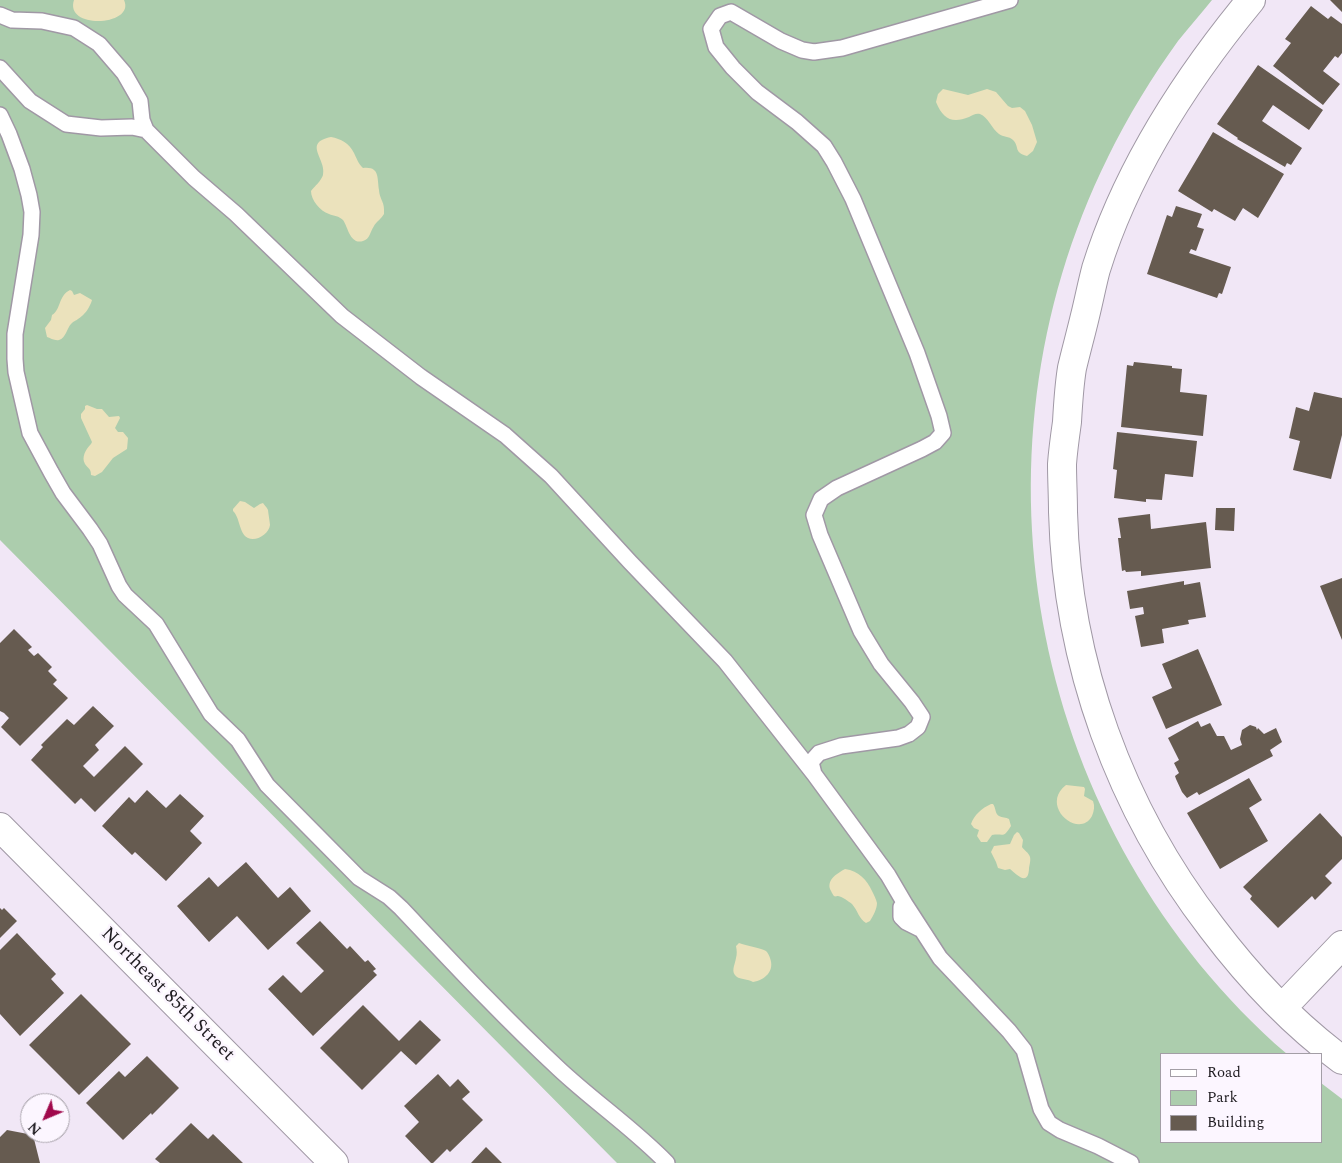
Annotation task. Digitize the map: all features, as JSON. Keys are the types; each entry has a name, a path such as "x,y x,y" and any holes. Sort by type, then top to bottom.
{"street":[{"path":"1250,0 1204,60 1168,112 1134,176 1115,217 1096,269 1072,370 1062,465 1064,547 1074,624 1103,730 1125,784 1151,836 1188,898 1236,960 1282,1008 1327,1049 1342,1060"},
{"name":"Northeast 85th Street","path":"0,827 334,1163"},
{"path":"1282,1008 1342,945"}],"lane":[{"path":"814,774 811,762 819,753 841,746 898,738 909,734 918,727 922,717 881,664 861,631 820,535 814,515 820,498 837,488 922,449 935,442 943,433 917,353 853,199 834,162 824,146 797,122 757,92 733,68 716,46 712,29 720,16 731,12 781,41 802,50 814,52 842,48 1010,0"},
{"path":"0,15 12,20 42,21 74,28 99,44 124,73 140,101 142,120 146,130 194,178 236,214 342,316 421,377 505,435 551,476 725,661 814,774 888,875 904,904 901,907 901,917 906,922 920,929 940,958 1009,1031 1024,1050 1041,1109 1049,1123 1131,1163"},
{"path":"0,68 30,101 66,124 101,128 132,127 146,130"},
{"path":"0,115 22,169 32,212 31,235 15,334 14,359 30,432 63,492 100,544 119,586 125,595 156,624 211,714 238,740 267,785 359,878 390,897 494,1007 557,1067 667,1163"}],"green space":[{"path":"0,0 1212,0 1168,55 1124,127 1108,157 1062,273 1037,394 1031,515 1046,636 1079,753 1130,863 1200,964 1286,1053 1160,1053 1160,1143 1322,1143 1322,1084 1342,1099 1342,1163 617,1163 0,540"}],"sand":[{"path":"74,0 124,0 125,9 120,15 111,19 89,20 79,16 74,10"},
{"path":"943,89 968,95 987,89 996,92 1008,106 1012,108 1020,107 1025,111 1032,125 1037,142 1033,151 1027,156 1020,153 1013,140 999,134 980,114 958,120 949,119 936,102 938,94"},
{"path":"331,137 347,144 363,168 372,169 378,177 384,214 375,225 369,237 363,241 359,242 352,238 343,220 319,208 311,194 311,191 323,175 322,163 317,147 318,143"},
{"path":"70,290 74,295 80,293 92,300 90,305 83,315 71,324 61,339 56,340 47,337 45,328 57,310 63,296"},
{"path":"87,405 102,409 109,417 119,416 120,418 115,428 118,432 123,432 128,438 127,449 113,458 102,472 95,476 91,475 84,459 86,451 92,442 81,418 81,414"},
{"path":"240,501 254,508 263,503 267,508 270,525 262,536 251,539 243,533 233,511"},
{"path":"1066,785 1084,787 1084,796 1093,801 1093,814 1086,822 1079,824 1071,822 1059,810 1057,802 1059,793"},
{"path":"993,804 1000,817 1009,819 1011,826 1005,834 992,835 987,842 981,842 977,836 979,830 971,824 979,812"},
{"path":"1017,832 1023,840 1022,847 1029,854 1030,859 1028,874 1024,878 1021,878 1010,869 998,868 991,852 994,846 1010,844"},
{"path":"845,869 862,877 868,883 876,898 876,910 870,921 866,923 852,904 842,897 834,896 830,889 829,885 832,879 836,874"},
{"path":"739,943 766,951 770,958 771,967 765,977 753,982 738,978 735,975 733,971 737,955 736,946"}],"building":[{"path":"1330,0 1342,0 1342,12"},
{"path":"1311,6 1328,19 1331,16 1342,24 1342,53 1338,58 1335,56 1323,71 1340,84 1323,105 1273,66 1291,43 1285,39"},
{"path":"1258,65 1323,110 1309,130 1273,105 1262,121 1302,148 1291,165 1287,163 1285,167 1237,139 1217,124"},
{"path":"1213,132 1284,174 1258,218 1243,208 1235,221 1214,209 1212,212 1178,191"},
{"path":"1176,206 1202,214 1197,227 1204,229 1196,251 1191,249 1189,253 1231,267 1222,294 1219,293 1217,298 1147,274 1167,215 1172,217"},
{"path":"1134,362 1172,366 1172,368 1182,369 1180,392 1207,395 1203,436 1121,427 1127,365 1133,366"},
{"path":"1314,392 1342,398 1342,435 1331,479 1293,470 1300,441 1289,438 1296,407 1309,411"},
{"path":"1117,432 1197,441 1193,477 1165,474 1162,500 1146,499 1146,502 1114,498 1117,470 1113,469"},
{"path":"1216,508 1235,508 1234,531 1215,530"},
{"path":"1150,514 1151,529 1206,522 1211,568 1141,576 1141,571 1122,571 1118,538 1121,538 1118,518"},
{"path":"1342,578 1342,640 1320,586"},
{"path":"1184,581 1184,585 1200,582 1206,617 1188,620 1189,624 1162,629 1164,643 1141,647 1135,616 1144,614 1143,607 1130,609 1127,591"},
{"path":"14,629 32,647 28,650 34,656 38,653 52,667 48,671 57,680 53,684 68,698 20,746 1,727 9,718 0,711 0,643"},
{"path":"1198,649 1222,705 1166,729 1152,697 1172,688 1162,664"},
{"path":"93,706 114,726 95,745 99,750 83,766 94,777 125,746 143,764 95,812 81,798 75,804 31,760 43,747 41,745 67,719 74,725"},
{"path":"1198,721 1201,727 1210,723 1217,736 1224,736 1231,750 1242,745 1240,739 1242,730 1250,725 1256,727 1257,730 1258,728 1264,734 1276,728 1282,742 1270,750 1273,756 1199,795 1197,792 1187,798 1182,792 1175,776 1179,773 1174,763 1179,760 1168,738"},
{"path":"1249,778 1262,800 1249,808 1268,841 1220,869 1187,813"},
{"path":"147,790 166,808 180,794 204,816 190,831 202,843 166,881 135,852 132,855 102,826 129,797 135,803"},
{"path":"1320,813 1342,837 1342,859 1325,876 1332,883 1315,900 1312,896 1278,928 1250,899 1252,896 1243,887"},
{"path":"246,862 278,898 290,887 311,911 268,950 237,916 209,942 177,906 209,877 218,887"},
{"path":"0,908 2,910 4,908 17,921 0,938"},
{"path":"320,921 347,949 350,946 365,962 368,960 376,969 373,971 377,975 313,1036 268,989 283,975 301,993 324,971 296,943"},
{"path":"17,933 56,974 51,979 64,993 20,1036 0,1014 0,950"},
{"path":"81,994 131,1044 79,1095 29,1045"},
{"path":"363,1005 399,1041 420,1020 441,1040 416,1065 401,1051 362,1090 320,1048"},
{"path":"147,1056 179,1088 123,1140 86,1103 119,1071 125,1077"},
{"path":"438,1074 450,1087 458,1079 470,1092 462,1099 483,1120 450,1152 447,1149 431,1163 405,1136 419,1122 404,1106"},
{"path":"191,1123 208,1139 213,1134 243,1163 160,1163 155,1159"},
{"path":"7,1130 20,1132 20,1143 35,1143 40,1163 0,1163 0,1137"},
{"path":"486,1147 502,1163 471,1163"}]}
